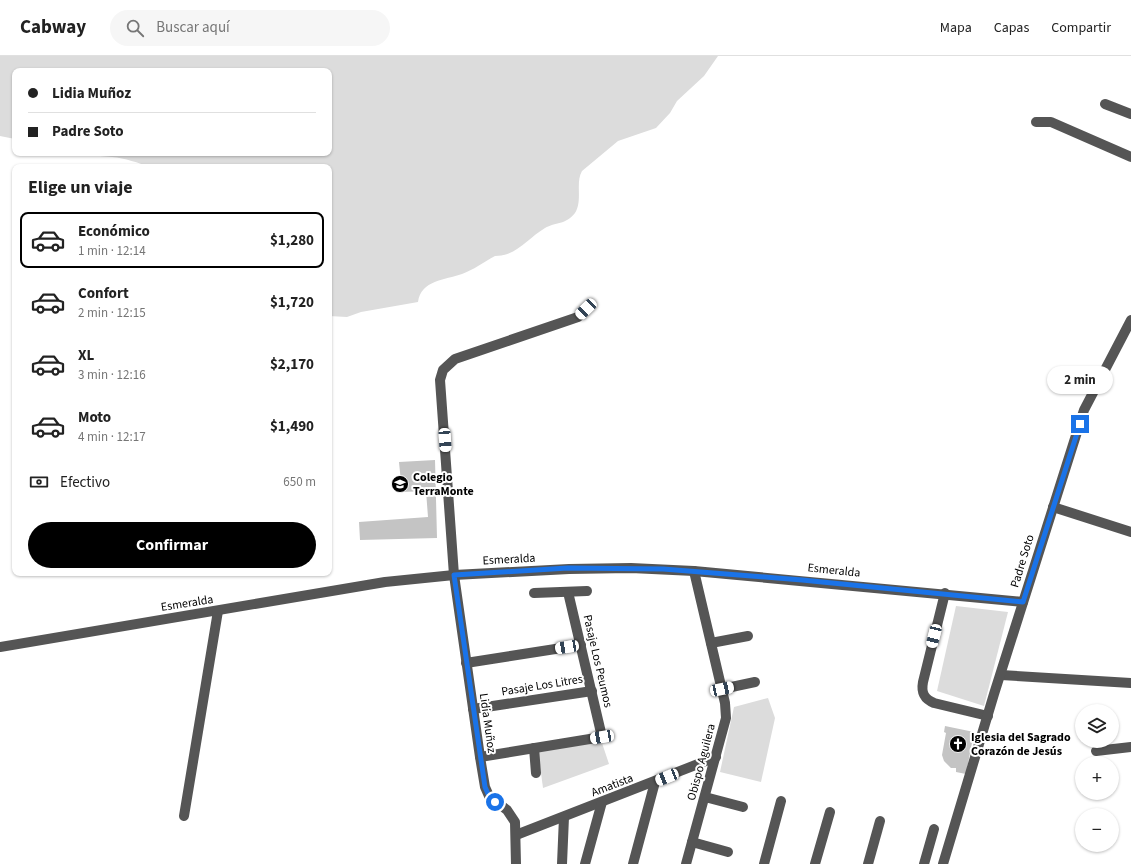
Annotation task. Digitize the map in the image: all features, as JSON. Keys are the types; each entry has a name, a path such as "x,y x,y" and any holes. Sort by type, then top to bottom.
{"street":[{"path":"1105,104 1131,114"},
{"path":"1036,122 1051,122 1131,157"},
{"name":"Lidia Muñoz","path":"516,864 515,822 507,810 489,796 485,787 480,757 454,575 440,380 443,370 455,359 578,317 586,309"},
{"name":"Padre Soto","path":"943,864 1000,675 1084,410 1131,320"},
{"path":"1052,508 1131,532"},
{"name":"Esmeralda","path":"0,647 385,582 454,575 600,568 694,571 945,593 1023,602"},
{"name":"Obispo Aguilera","path":"686,864 726,718 722,689 694,571"},
{"path":"534,593 587,591"},
{"name":"Pasaje Los Peumos","path":"534,748 602,737 582,645 568,592"},
{"path":"945,593 923,682 923,693 927,699 934,703 988,716"},
{"path":"184,816 218,611"},
{"path":"711,643 748,636"},
{"path":"466,663 582,645"},
{"path":"1000,675 1131,683"},
{"path":"722,689 755,682"},
{"name":"Pasaje Los Litres","path":"473,709 592,691"},
{"path":"1096,751 1131,747"},
{"path":"480,757 534,748 536,773"},
{"name":"Amatista","path":"516,835 716,757"},
{"path":"633,864 655,782"},
{"path":"705,797 743,808"},
{"path":"764,864 781,801"},
{"path":"585,864 602,802"},
{"path":"815,864 830,812"},
{"path":"562,864 564,817"},
{"path":"868,864 880,821"},
{"path":"924,864 934,828"},
{"path":"692,842 728,852"}],"shaded area":[{"path":"0,56 718,56 704,76 677,101 670,113 656,128 618,141 582,171 579,181 577,208 572,217 568,220 545,228 522,246 510,253 495,256 466,272 429,285 420,295 418,302 361,312 347,317 332,316 332,164 142,164 106,156 332,156 332,68 12,68 12,138 0,136"},
{"path":"956,606 1008,612 984,706 937,691"},
{"path":"768,698 775,718 761,782 720,772 734,707"},
{"path":"601,740 609,764 543,788 538,750"}],"building":[{"path":"435,460 437,538 360,540 359,522 428,517 426,491 402,492 399,462"},
{"name":"Iglesia del Sagrado Corazón de Jesús","path":"945,726 974,732 966,774 956,772 956,768 951,768 944,761 942,755 946,733 944,732"}],"place":[{"name":"Colegio TerraMonte","path":"400,484"},
{"name":"Iglesia del Sagrado Corazón de Jesús","path":"958,744"}],"route":[{"path":"495,802 489,796 485,787 454,575 568,568 663,569 945,593 1023,602 1080,424"}]}
